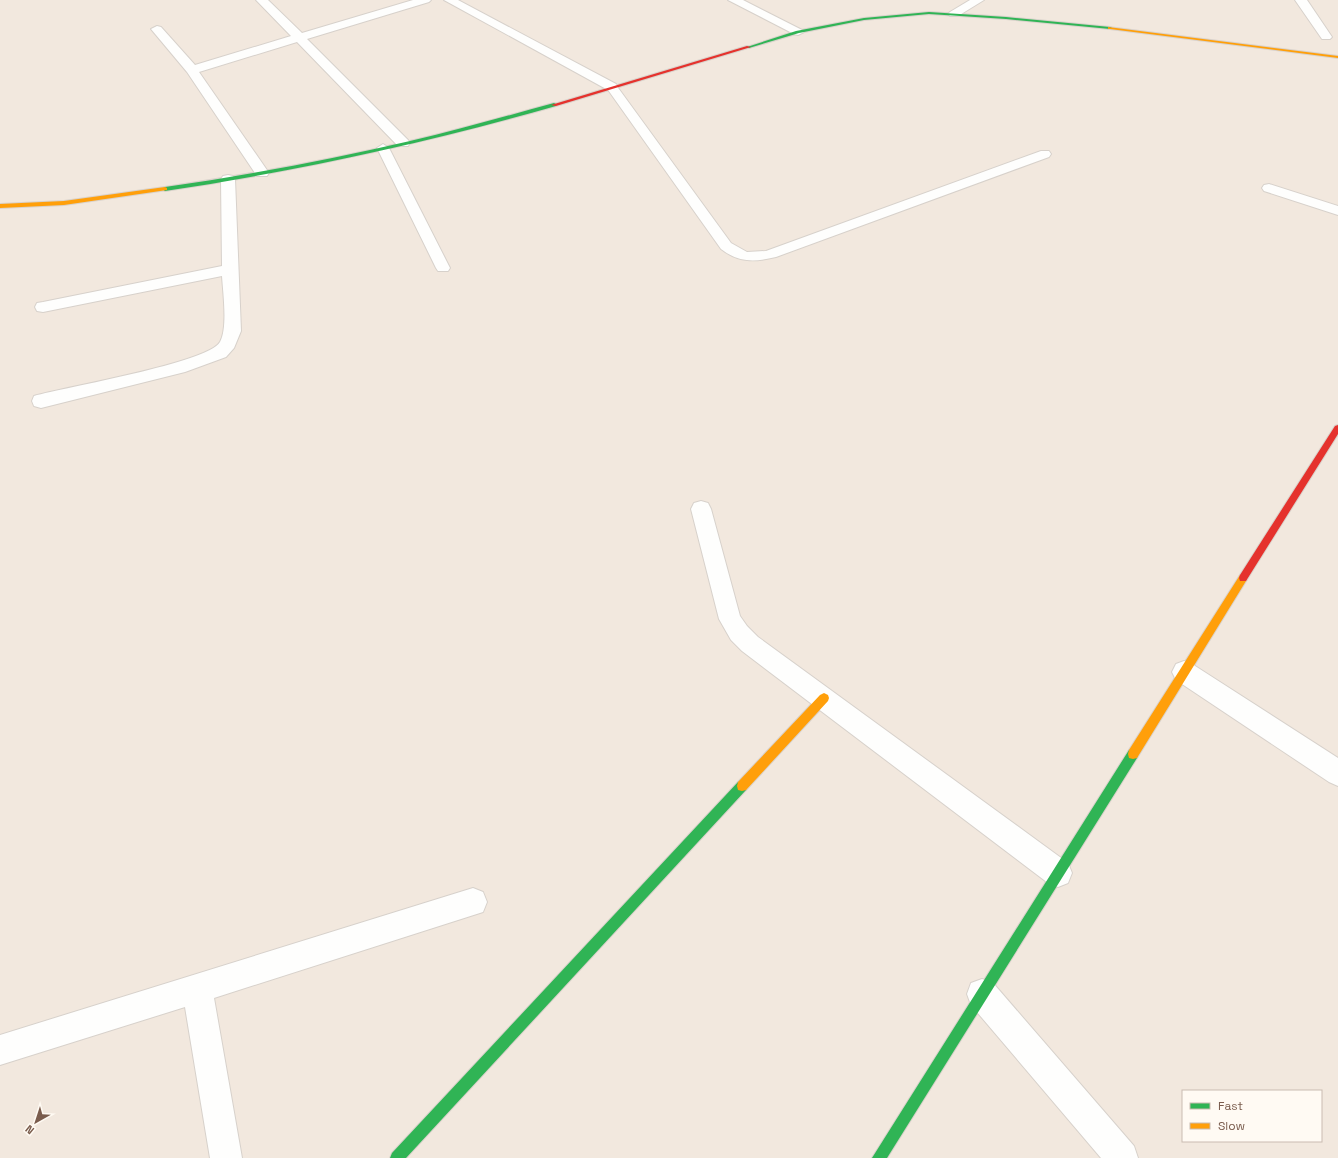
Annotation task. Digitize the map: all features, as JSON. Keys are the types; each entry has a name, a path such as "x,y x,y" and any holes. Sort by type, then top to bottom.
{"street":[{"path":"262,0 301,37 404,143"},
{"path":"192,70 425,0"},
{"path":"450,0 612,87"},
{"path":"734,0 798,32"},
{"path":"954,14 978,0"},
{"path":"1301,0 1326,37"},
{"path":"0,206 64,202 228,179 383,148 515,116 798,32 864,19 929,13 954,14 1098,27 1338,57"},
{"path":"157,29 192,70 262,173"},
{"path":"41,401 179,368 220,353 228,344 232,331 228,179"},
{"path":"43,307 231,269"},
{"path":"879,1158 1184,672 1336,435"},
{"path":"701,509 730,618 738,633 750,644 1058,872"},
{"path":"1184,672 1338,773"},
{"path":"397,1158 824,698"},
{"path":"0,1050 473,902"},
{"path":"197,988 226,1158"},
{"path":"982,994 1122,1158"}],"lane":[{"path":"612,87 726,246 737,255 755,258 771,254 1045,154"},
{"path":"383,148 443,268"},
{"path":"1269,188 1338,211"}],"shaded area":[{"path":"0,0 1338,0 1338,1158 0,1158"}],"traffic: fast":[{"path":"749,47 798,32 864,19 929,13 1006,18 1110,28"},
{"path":"165,189 214,182 361,154 458,131 554,105"},
{"path":"879,1158 1133,754"},
{"path":"397,1158 742,786"}],"traffic: slow":[{"path":"1110,28 1338,57"},
{"path":"0,206 64,203 165,189"},
{"path":"1133,754 1243,578"},
{"path":"742,786 824,698"}],"traffic: jam":[{"path":"554,105 749,47"},
{"path":"1243,578 1338,428"}]}
